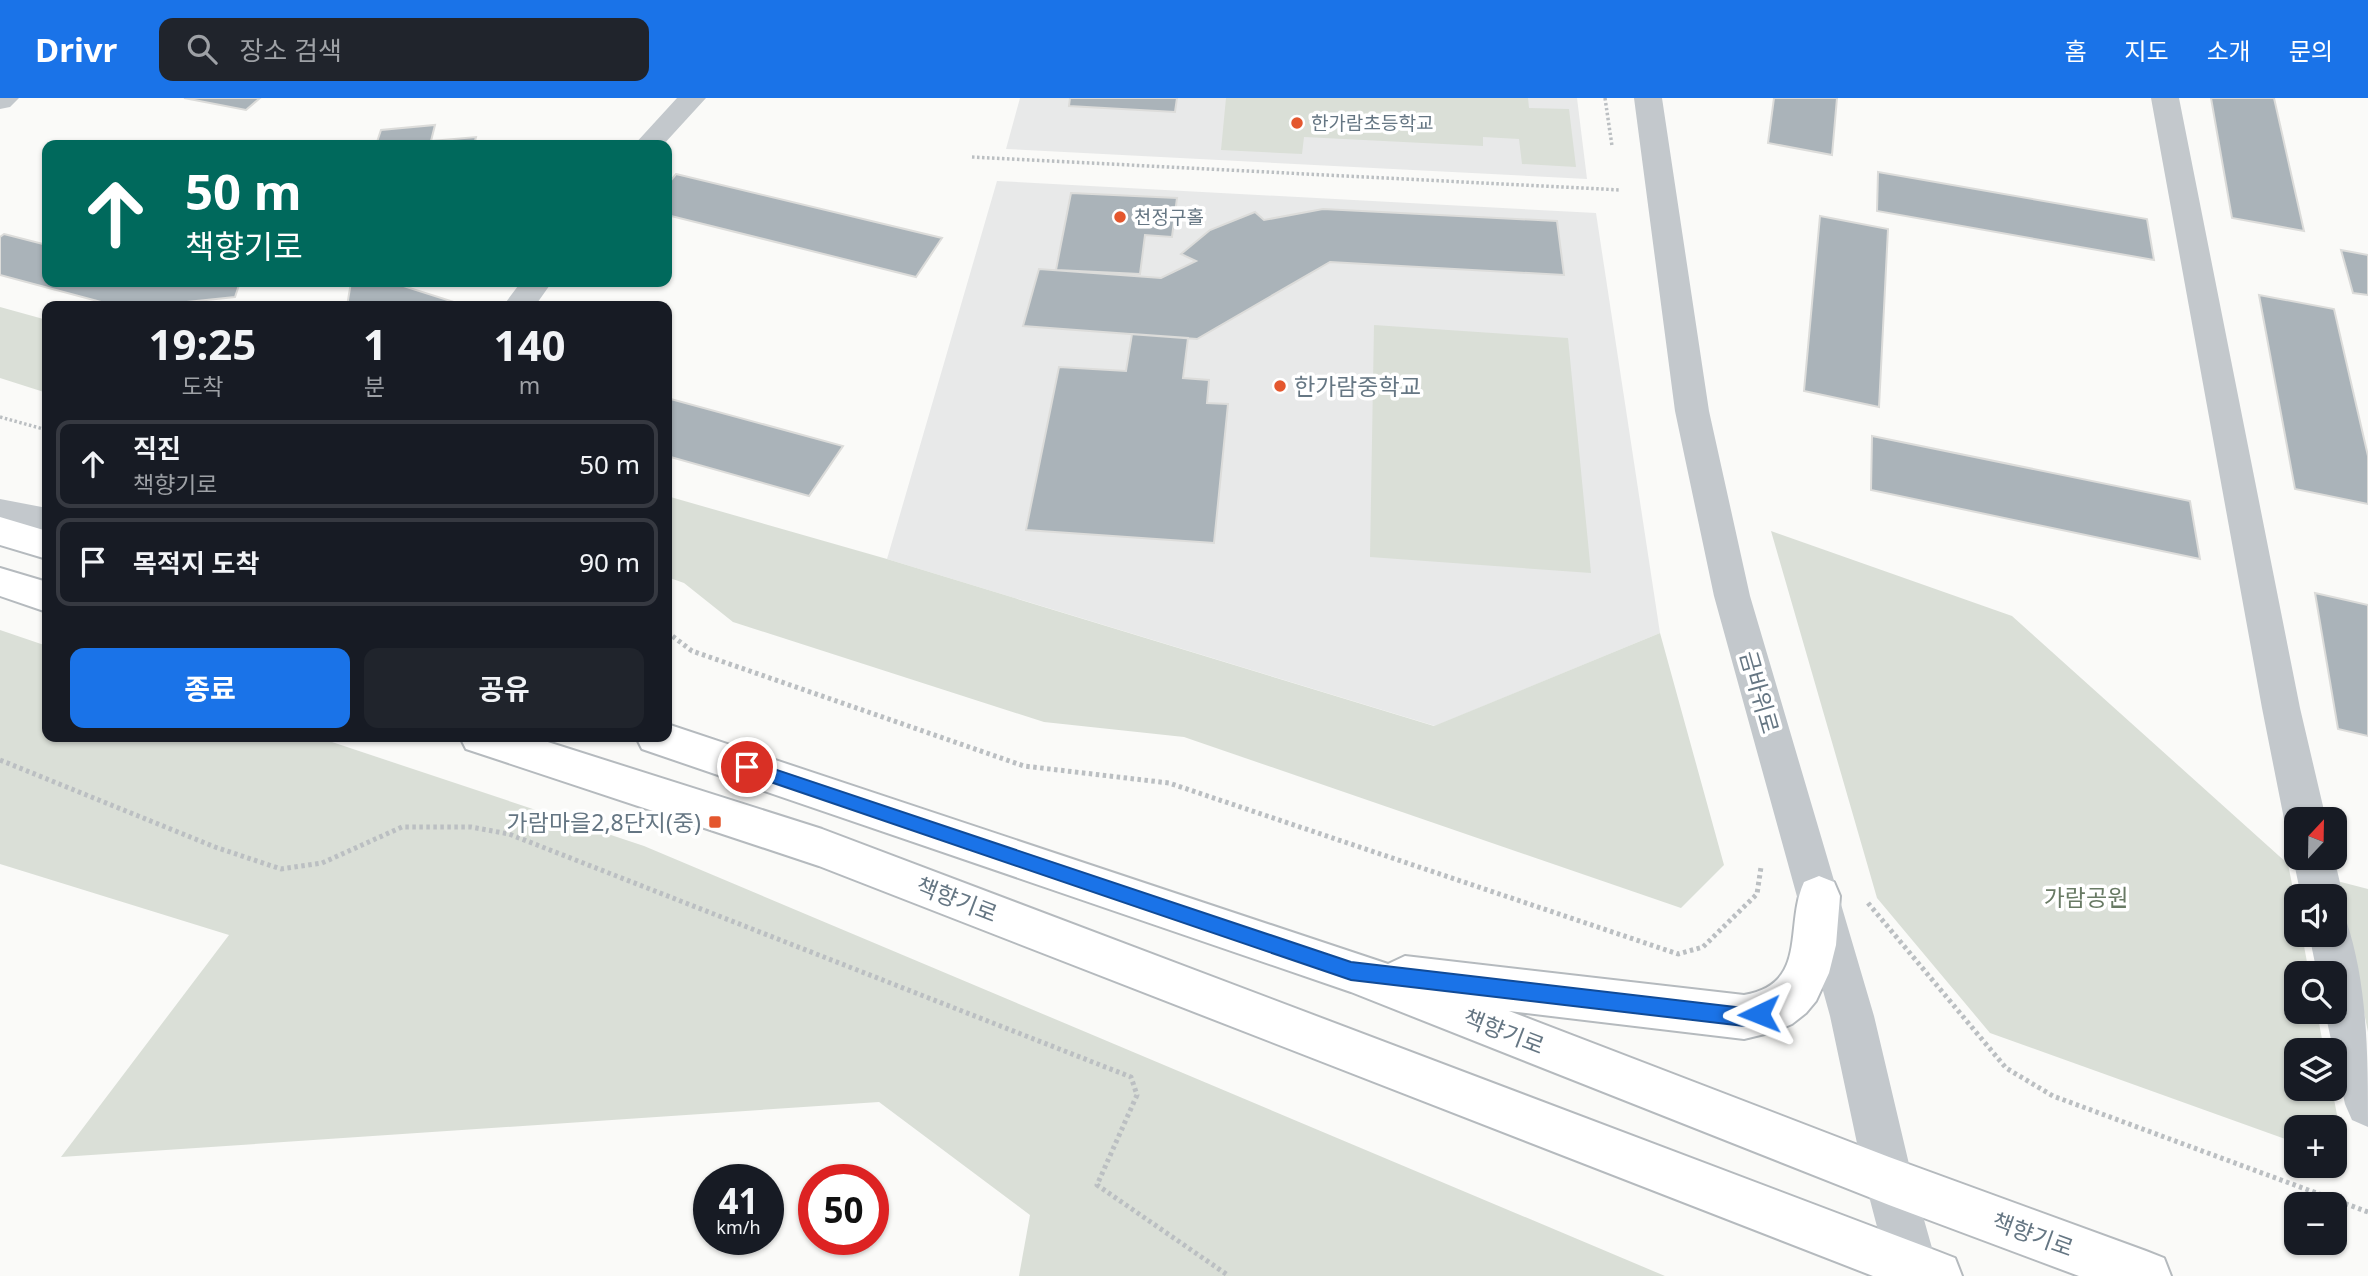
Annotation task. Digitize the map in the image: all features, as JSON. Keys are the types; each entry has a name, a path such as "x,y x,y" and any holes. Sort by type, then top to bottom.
{"main road":[{"path":"0,531 42,544"},
{"path":"0,582 42,595"},
{"name":"책향기로","path":"495,742 822,848 1921,1273"},
{"name":"책향기로","path":"671,742 1351,971 1889,1181 2146,1276"},
{"path":"1351,971 1744,1017 1774,1010 1793,996 1810,971 1819,896"}],"street":[{"path":"0,102 5,98"},
{"path":"653,140 692,98"},
{"name":"금바위로","path":"1648,98 1695,424 1732,596 1852,1016 1889,1181 1921,1273"},
{"path":"2165,98 2278,695 2302,807"},
{"path":"522,301 533,287"},
{"path":"0,512 42,521"},
{"path":"672,731 792,782"},
{"path":"2334,947 2368,1104"}],"path":[{"path":"972,157 1631,191"},
{"path":"0,416 42,429"},
{"path":"672,636 692,651 1024,766 1169,783 1678,954 1703,947 1757,894 1762,869 1758,856"},
{"path":"0,760 215,846 281,869 322,863 402,827 471,827 509,834 1131,1077 1138,1095 1097,1185 1229,1276"},
{"path":"1863,898 2006,1068 2053,1096 2368,1212"}],"shaded area":[{"name":"한가람초등학교","path":"1020,98 1577,98 1587,179 1006,149"},
{"name":"한가람중학교","path":"997,181 1596,213 1660,633 1435,726 887,559"}],"green space":[{"path":"1226,98 1528,98 1529,108 1569,109 1576,167 1522,164 1519,139 1483,137 1483,146 1304,137 1302,154 1221,150"},
{"path":"0,307 42,319 42,391 0,378"},
{"path":"1374,325 1568,338 1591,573 1370,557"},
{"path":"672,497 887,559 1434,726 1660,633 1724,865 1681,908 1184,737 1044,722 733,622 684,583 672,579"},
{"name":"가람공원","path":"1771,531 2012,616 2284,860 2284,870 2289,870 2292,884 2284,884 2284,947 2304,947 2307,961 2284,961 2284,1024 2319,1024 2322,1038 2284,1038 2284,1101 2334,1101 2337,1115 2284,1115 2284,1139 1990,1033 1877,898"},
{"path":"0,630 42,644 42,742 332,742 644,846 1665,1276 1019,1276 1030,1215 879,1102 61,1157 229,935 0,864"},
{"path":"2337,881 2368,889 2368,1032 2347,930 2347,884 2338,884"}],"building":[{"path":"184,98 260,98 246,110"},
{"path":"1070,98 1177,98 1175,112 1069,106"},
{"path":"1774,98 1837,98 1832,155 1768,143"},
{"path":"2211,98 2274,98 2304,231 2232,218"},
{"path":"435,125 431,140 378,140 381,130"},
{"path":"476,137 475,140 442,140"},
{"path":"1878,172 2147,219 2154,260 1877,211"},
{"path":"676,174 942,238 916,277 672,216 672,179"},
{"name":"천정구홀","path":"1071,193 1177,198 1172,237 1145,235 1140,274 1056,270"},
{"path":"1323,209 1557,221 1564,275 1330,262 1197,339 1023,326 1039,269 1161,278 1196,261 1181,254 1210,230 1255,212 1264,220"},
{"path":"1820,216 1888,229 1879,407 1804,391"},
{"path":"4,234 42,244 42,286 0,275 0,237"},
{"path":"2341,250 2368,255 2368,295 2353,293"},
{"path":"45,287 238,287 235,297 196,301 97,301"},
{"path":"350,287 406,287 451,301 348,301"},
{"path":"2259,295 2334,309 2368,456 2368,504 2295,489"},
{"path":"1132,334 1188,338 1183,378 1209,380 1207,403 1228,404 1214,543 1026,530 1059,367 1126,371"},
{"path":"672,399 843,446 809,496 672,457"},
{"path":"1872,436 2190,501 2200,559 1871,490"},
{"path":"2315,593 2368,605 2368,736 2338,729"}],"place":[{"name":"한가람초등학교","path":"1297,123"},
{"name":"천정구홀","path":"1120,217"},
{"name":"한가람중학교","path":"1280,386"},
{"name":"가람마을2,8단지(중)","path":"715,822"}],"route":[{"path":"747,767 1351,971 1744,1017 1759,1014"}]}
